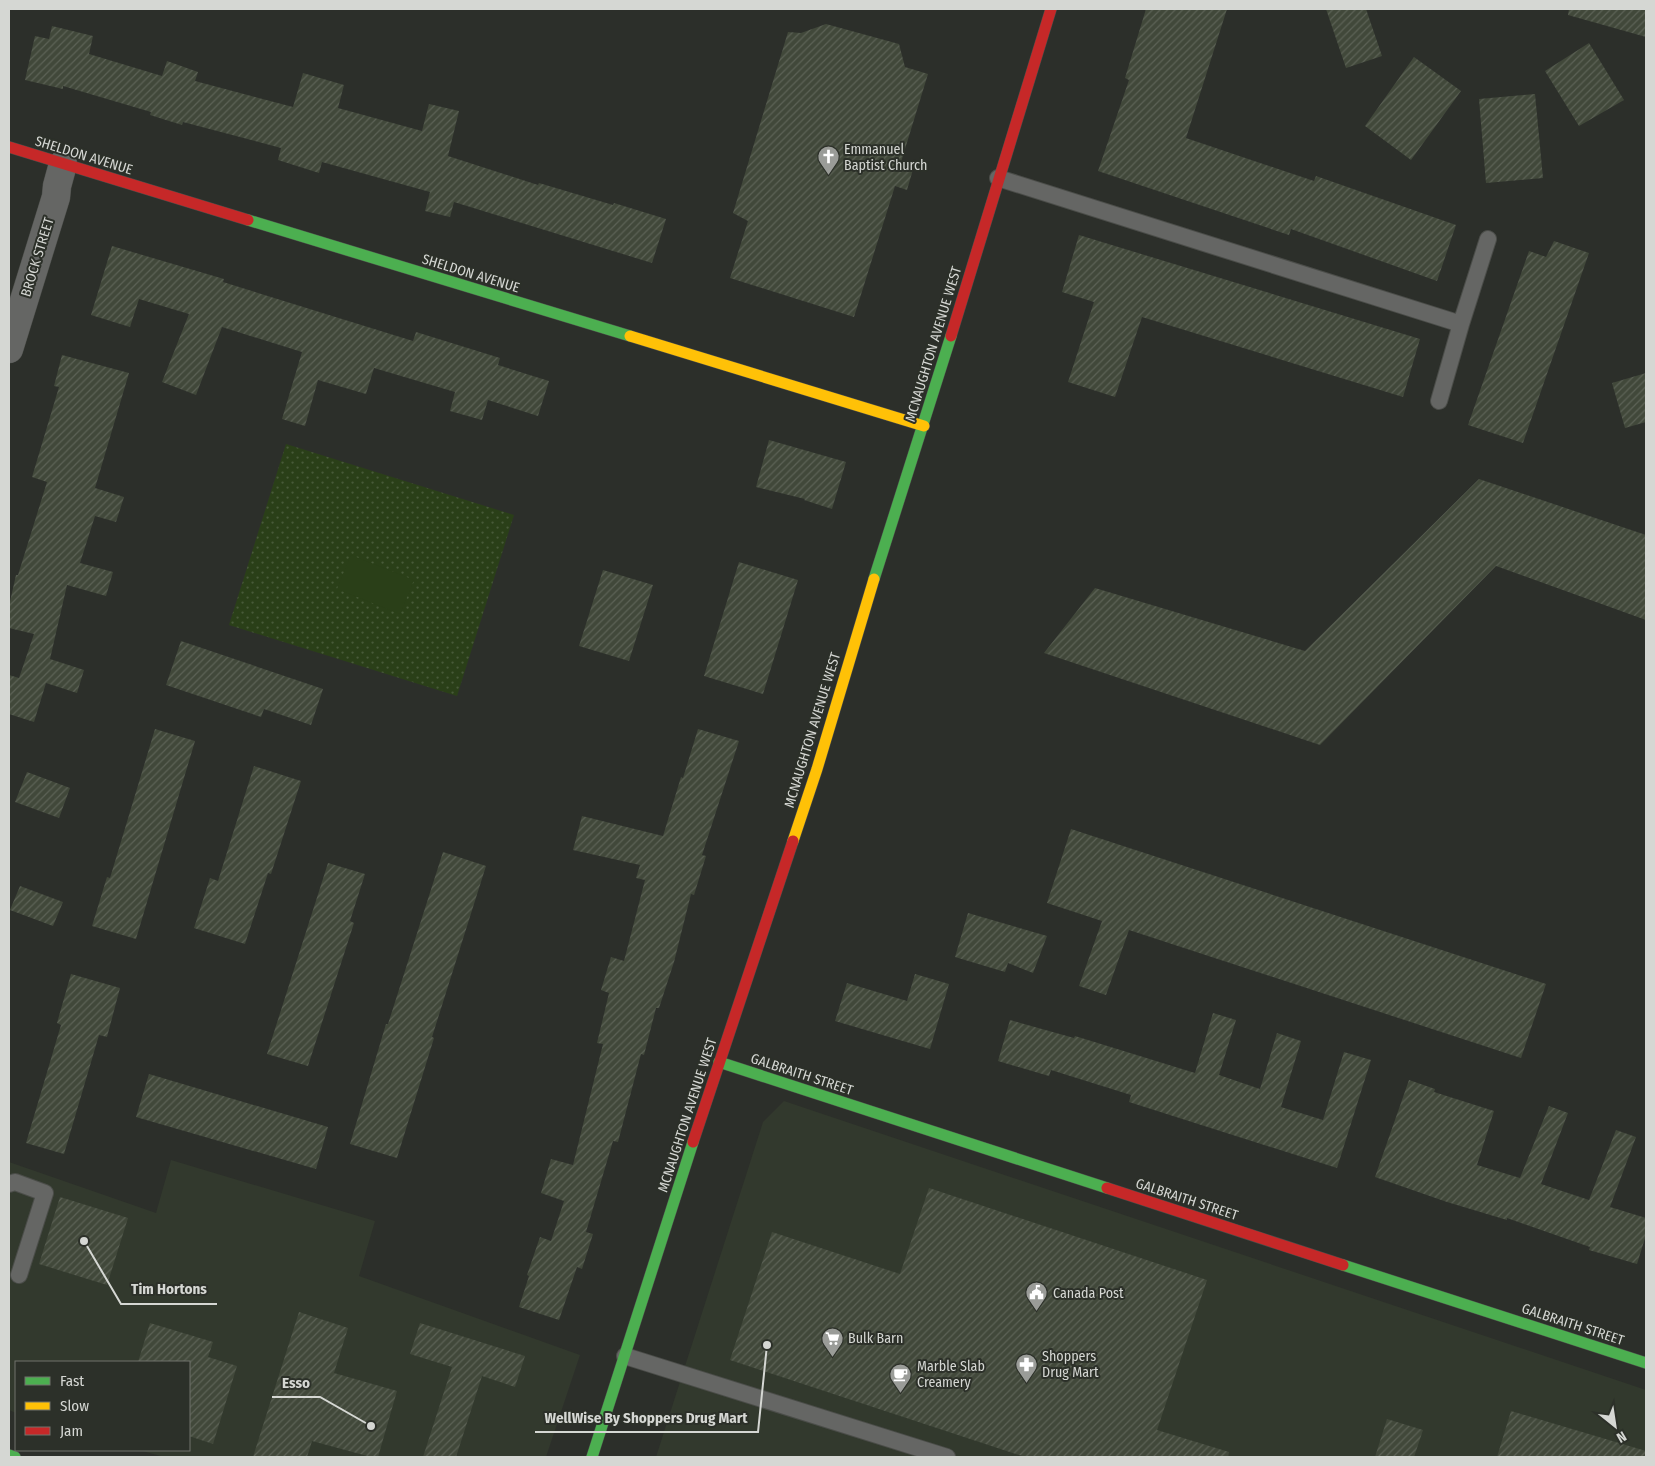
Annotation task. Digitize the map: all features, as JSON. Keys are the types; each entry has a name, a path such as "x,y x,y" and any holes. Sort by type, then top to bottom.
{"street":[{"name":"MCNAUGHTON AVENUE WEST","path":"592,1457 719,1062 817,769 1051,9"},
{"name":"SHELDON AVENUE","path":"9,147 924,426"},
{"name":"BROCK STREET","path":"9,349 56,197 62,164"},
{"name":"GALBRAITH STREET","path":"719,1062 1646,1363"},
{"path":"9,1455 16,1457"}],"lane":[{"path":"998,178 1461,324"},
{"path":"1439,402 1488,239"},
{"path":"9,1184 15,1182 45,1193 19,1275"},
{"path":"625,1356 947,1457"}],"shaded area":[{"path":"784,1101 1646,1390 1646,1457 656,1457 763,1122"},
{"path":"171,1160 375,1221 359,1276 580,1355 546,1457 164,1457 143,1451 190,1451 190,1361 15,1361 15,1413 9,1410 9,1162 156,1213"}],"green space":[{"path":"286,444 514,515 457,696 229,625"},
{"path":"351,555 414,580 400,614 337,589"}],"building":[{"path":"1146,9 1227,9 1186,138 1314,181 1316,176 1456,225 1437,281 1291,229 1289,235 1098,171 1129,80 1125,78"},
{"path":"1326,9 1366,9 1382,56 1346,68"},
{"path":"1569,9 1646,9 1646,37 1568,15"},
{"name":"Emmanuel Baptist Church","path":"826,24 899,44 905,67 928,74 901,162 914,166 907,190 895,186 854,317 730,278 748,221 733,213 788,32 801,33"},
{"path":"52,26 93,36 89,54 162,76 167,61 198,72 195,81 293,107 303,73 344,85 338,108 422,131 429,104 459,111 448,156 538,185 539,183 666,219 652,263 454,202 450,217 425,211 430,192 322,162 319,173 278,160 281,148 183,122 182,125 150,115 151,112 63,86 63,89 25,80 35,36 49,39"},
{"path":"1589,43 1624,100 1579,126 1545,71"},
{"path":"1414,57 1461,91 1411,160 1365,126"},
{"path":"1535,94 1543,178 1486,183 1479,99"},
{"path":"1079,235 1420,339 1403,397 1142,317 1115,397 1068,382 1094,302 1062,292"},
{"path":"1554,241 1589,253 1523,443 1468,425 1529,251 1546,257"},
{"path":"112,246 224,279 223,282 413,341 416,332 500,358 498,365 549,381 538,416 488,400 482,420 450,411 455,392 374,368 366,394 318,380 305,426 282,419 302,352 222,327 196,395 162,382 189,314 139,299 130,327 91,315"},
{"path":"62,355 129,373 95,488 124,497 116,522 95,516 80,563 113,572 106,596 67,585 50,659 84,670 77,693 46,683 34,722 9,714 9,675 19,678 34,634 9,628 9,606 16,575 18,575 47,482 32,477 59,387 54,386"},
{"path":"1646,373 1646,422 1625,428 1612,383"},
{"path":"769,440 846,462 832,509 805,499 756,487"},
{"path":"1479,479 1646,535 1646,620 1496,566 1320,745 1044,653 1095,588 1305,651"},
{"path":"739,562 798,580 763,694 704,676"},
{"path":"603,570 653,585 629,661 579,646"},
{"path":"181,641 323,689 311,725 264,709 261,717 166,685"},
{"path":"155,729 195,741 136,939 92,926 107,877 110,878"},
{"path":"698,729 739,741 702,855 706,856 694,895 691,894 674,962 659,1008 656,1008 644,1055 641,1054 618,1142 613,1141 586,1232 593,1234 582,1269 577,1267 559,1320 519,1307 529,1276 527,1275 540,1237 551,1241 564,1201 541,1193 551,1159 573,1165 603,1044 597,1043 609,993 601,990 611,957 624,961 645,880 636,878 640,865 573,850 582,816 663,836"},
{"path":"254,766 301,781 271,874 268,873 245,944 194,928 210,878 218,881"},
{"path":"27,772 70,788 59,818 15,802"},
{"path":"1071,829 1546,984 1521,1058 1129,930 1106,995 1079,986 1102,921 1047,903"},
{"path":"443,852 486,866 432,1037 434,1038 397,1158 350,1144 386,1024 388,1024"},
{"path":"328,863 365,874 350,921 354,923 308,1066 267,1054"},
{"path":"20,886 63,902 53,926 10,910"},
{"path":"968,913 1047,936 1033,973 1008,963 1005,972 955,957"},
{"path":"71,974 120,988 107,1037 99,1035 64,1154 26,1143 61,1025 57,1023"},
{"path":"915,974 949,984 930,1049 835,1021 847,983 907,1001"},
{"path":"1213,1013 1236,1020 1219,1075 1260,1089 1277,1033 1301,1041 1281,1107 1323,1120 1344,1052 1371,1060 1337,1168 1129,1102 1131,1095 1051,1070 1049,1076 998,1061 1010,1020 1074,1038 1075,1036 1195,1073"},
{"path":"149,1074 328,1127 316,1169 136,1117"},
{"path":"1409,1080 1435,1089 1434,1092 1494,1111 1477,1165 1520,1178 1549,1106 1568,1113 1541,1184 1589,1200 1616,1130 1636,1137 1610,1207 1646,1218 1646,1235 1637,1264 1589,1250 1590,1247 1507,1218 1507,1220 1447,1202 1375,1177"},
{"path":"929,1188 1207,1280 1157,1430 1229,1452 1228,1457 1025,1457 730,1360 772,1232 900,1274"},
{"path":"60,1197 128,1218 107,1285 39,1264"},
{"path":"299,1312 348,1328 334,1373 397,1391 378,1457 371,1457 312,1441 307,1457 253,1457"},
{"path":"150,1323 213,1342 208,1357 237,1366 213,1444 190,1436 190,1361 138,1361"},
{"path":"420,1323 525,1356 515,1387 482,1376 456,1457 423,1457 452,1367 410,1354"},
{"path":"1511,1411 1646,1451 1645,1457 1497,1457"},
{"path":"1387,1419 1423,1430 1414,1457 1375,1457"}],"traffic: fast":[{"path":"248,220 630,336"},
{"path":"874,579 951,336"},
{"path":"719,1062 1107,1188"},
{"path":"592,1457 693,1142"},
{"path":"1343,1265 1646,1363"},
{"path":"9,1455 15,1457"}],"traffic: slow":[{"path":"630,336 924,426"},
{"path":"793,841 817,769 874,579"}],"traffic: jam":[{"path":"951,336 1051,9"},
{"path":"9,147 248,220"},
{"path":"693,1142 793,841"},
{"path":"1107,1188 1343,1265"}],"place":[{"name":"Emmanuel Baptist Church","path":"828,176"},
{"name":"Tim Hortons","path":"84,1241"},
{"name":"Canada Post","path":"1037,1312"},
{"name":"WellWise By Shoppers Drug Mart","path":"767,1345"},
{"name":"Bulk Barn","path":"832,1357"},
{"name":"Shoppers Drug Mart","path":"1026,1383"},
{"name":"Marble Slab Creamery","path":"901,1393"},
{"name":"Esso","path":"371,1426"}]}
